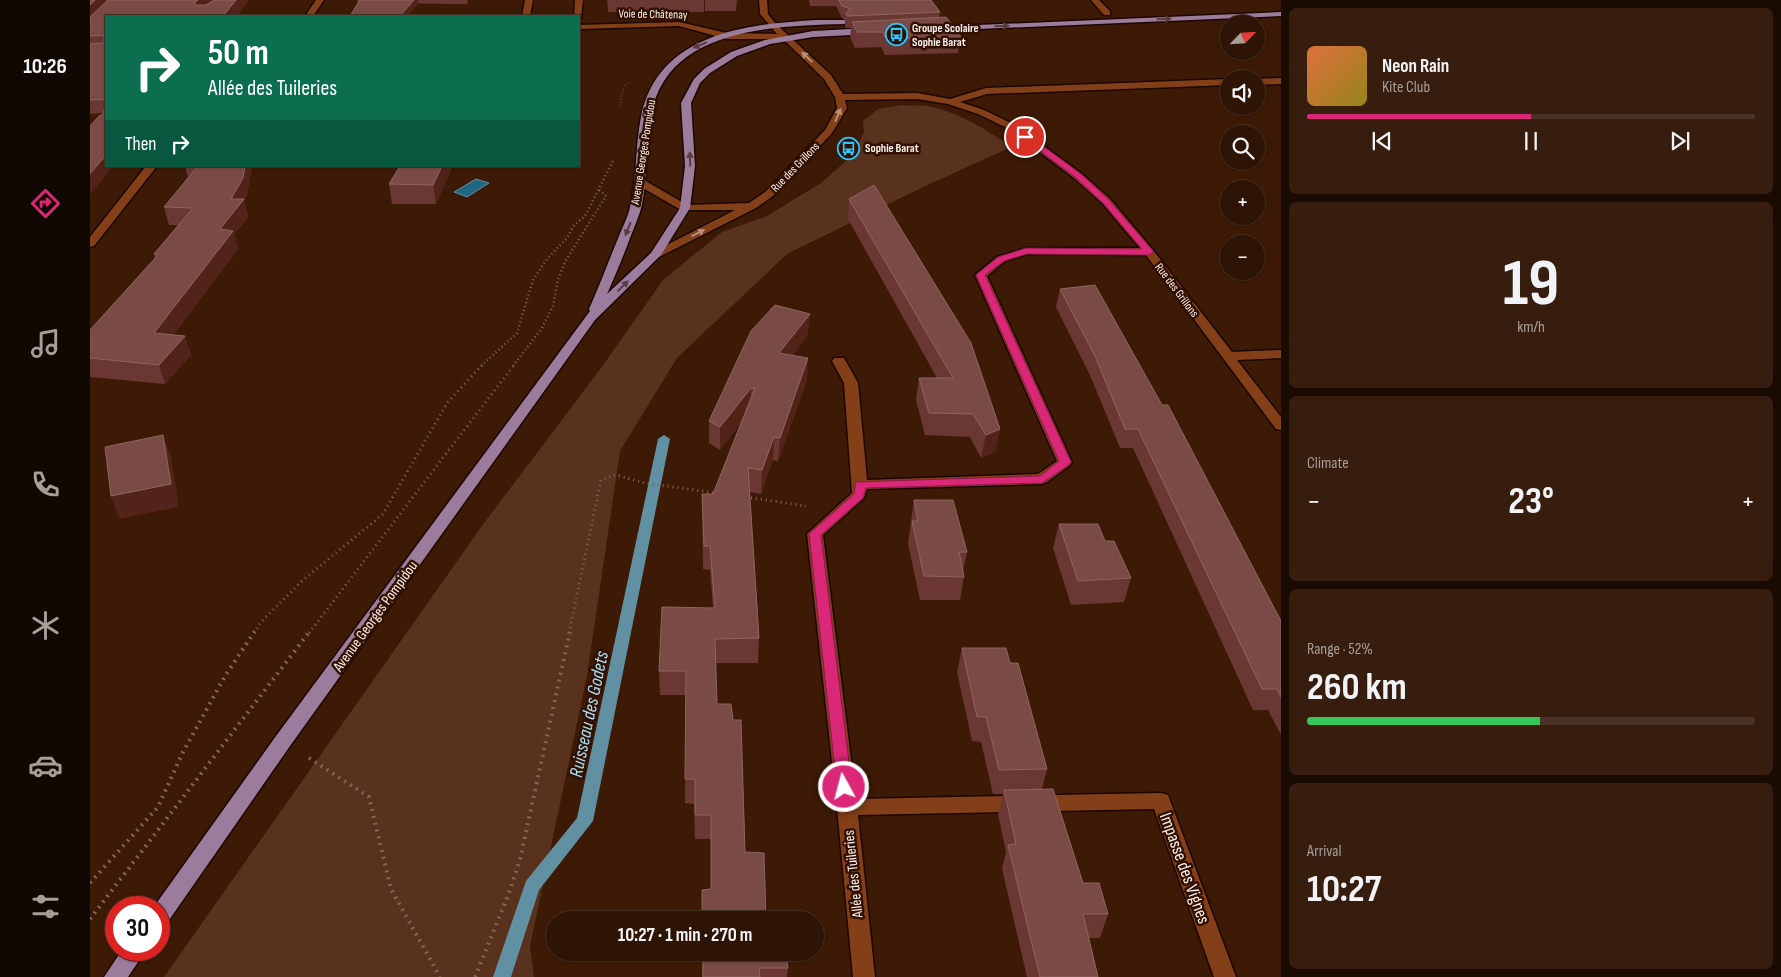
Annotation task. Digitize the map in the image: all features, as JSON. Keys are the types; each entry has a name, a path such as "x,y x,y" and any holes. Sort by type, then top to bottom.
{"main road":[{"path":"948,19 1281,6"},
{"path":"925,29 1281,14"},
{"name":"Avenue Georges Pompidou","path":"591,317 636,208 648,106 662,74 688,51 727,36 772,25 849,22"},
{"name":"Avenue Georges Pompidou","path":"170,900 283,741 591,317 655,255 685,208 690,166 686,103 690,90 707,71 734,54 785,37 876,31"},
{"path":"115,977 127,961"}],"street":[{"path":"310,15 320,0"},
{"path":"526,15 529,0"},
{"path":"578,15 579,0"},
{"path":"763,0 764,14 772,25 828,77 840,97"},
{"path":"1096,0 1107,13"},
{"name":"Voie de Châtenay","path":"580,28 679,24 727,36 785,37"},
{"path":"1265,82 1281,81"},
{"path":"950,102 986,91 1220,82"},
{"name":"Rue des Grillons","path":"655,255 752,206 769,194 829,131 842,108 840,97 917,96 950,102 981,112 1012,127 1078,176 1106,201 1149,252 1281,426"},
{"path":"90,244 151,167"},
{"path":"640,182 685,208 752,206"},
{"path":"839,360 851,383 860,485 1042,479 1065,462 981,275 1001,259 1026,251 1149,252"},
{"path":"1227,356 1281,354"},
{"name":"Allée des Tuileries","path":"860,485 859,495 815,534 847,807 864,977"},
{"name":"Impasse des Vignes","path":"847,807 1161,801 1225,977"}],"path":[{"path":"90,883 158,807 182,754 225,676 261,622 302,581 384,514 447,403 473,373 517,333 534,280 547,259 567,238 574,225 585,216 600,190 606,196 584,228 566,260 558,280 553,306 542,328 90,919"},
{"path":"475,977 509,894 520,859 584,565 600,480 616,475 645,483 725,494"},
{"path":"744,496 839,512"},
{"path":"308,758 369,797 391,889 440,977"}],"shaded area":[{"path":"901,105 928,106 950,112 982,128 1011,147 921,188 787,254 677,358 620,451 587,676 530,946 534,977 164,977 484,523 601,368 663,280 722,232 767,216 821,183 846,161 859,143 864,132 863,121 878,109"}],"water":[{"path":"476,179 489,183 467,197 454,192"}],"building":[{"path":"108,0 198,0 195,2 195,5 206,5 214,0 236,0 224,15 105,15 105,99 90,100 90,44 104,43 104,35 90,36 90,17"},
{"path":"360,0 414,0 401,15 351,15"},
{"path":"839,0 931,0 940,12 847,16 846,13 851,9 842,6"},
{"path":"946,17 961,37 887,39 882,32 857,32 852,22"},
{"path":"105,108 105,156 90,174 90,126 103,114"},
{"path":"197,167 245,167 243,178 231,199 244,199 220,229 233,231 154,333 185,336 159,365 90,358 90,330 158,255 154,254 193,208 164,207"},
{"path":"399,167 442,167 433,185 389,184"},
{"path":"874,185 971,343 1000,429 986,435 973,414 929,413 919,378 953,378 849,199"},
{"path":"1095,285 1162,405 1168,405 1281,621 1281,697 1277,689 1262,689 1138,429 1125,429 1095,356 1060,289"},
{"path":"775,305 810,314 779,353 808,358 780,438 774,437 762,470 748,468 759,638 715,639 717,704 731,704 733,720 741,720 745,852 764,853 766,911 702,911 702,890 711,889 711,815 695,815 695,779 685,779 686,671 659,671 662,607 715,608 710,546 704,546 702,494 713,494 755,388 751,388 720,427 709,421 751,331"},
{"path":"163,435 171,484 111,496 105,447"},
{"path":"914,500 953,500 967,552 959,552 964,577 924,576 912,521 918,521"},
{"path":"1059,524 1098,524 1105,541 1114,541 1131,578 1078,581"},
{"path":"962,648 1006,648 1010,663 1018,663 1047,769 999,770 986,717 977,717"},
{"path":"1053,789 1083,883 1099,883 1108,914 1083,914 1098,977 1040,977 1008,845 1016,844 1004,790"},
{"path":"703,961 787,961 788,968 759,968 760,977 703,977"}],"waterway":[{"name":"Ruisseau des Godets","path":"502,977 532,886 585,821 664,439"}],"place":[{"name":"Groupe Scolaire Sophie Barat","path":"896,35"},
{"name":"Sophie Barat","path":"849,148"}],"route":[{"path":"844,787 815,534 859,495 860,485 1042,479 1065,462 981,275 1001,259 1026,251 1149,252 1106,201 1078,176 1025,137"}]}
